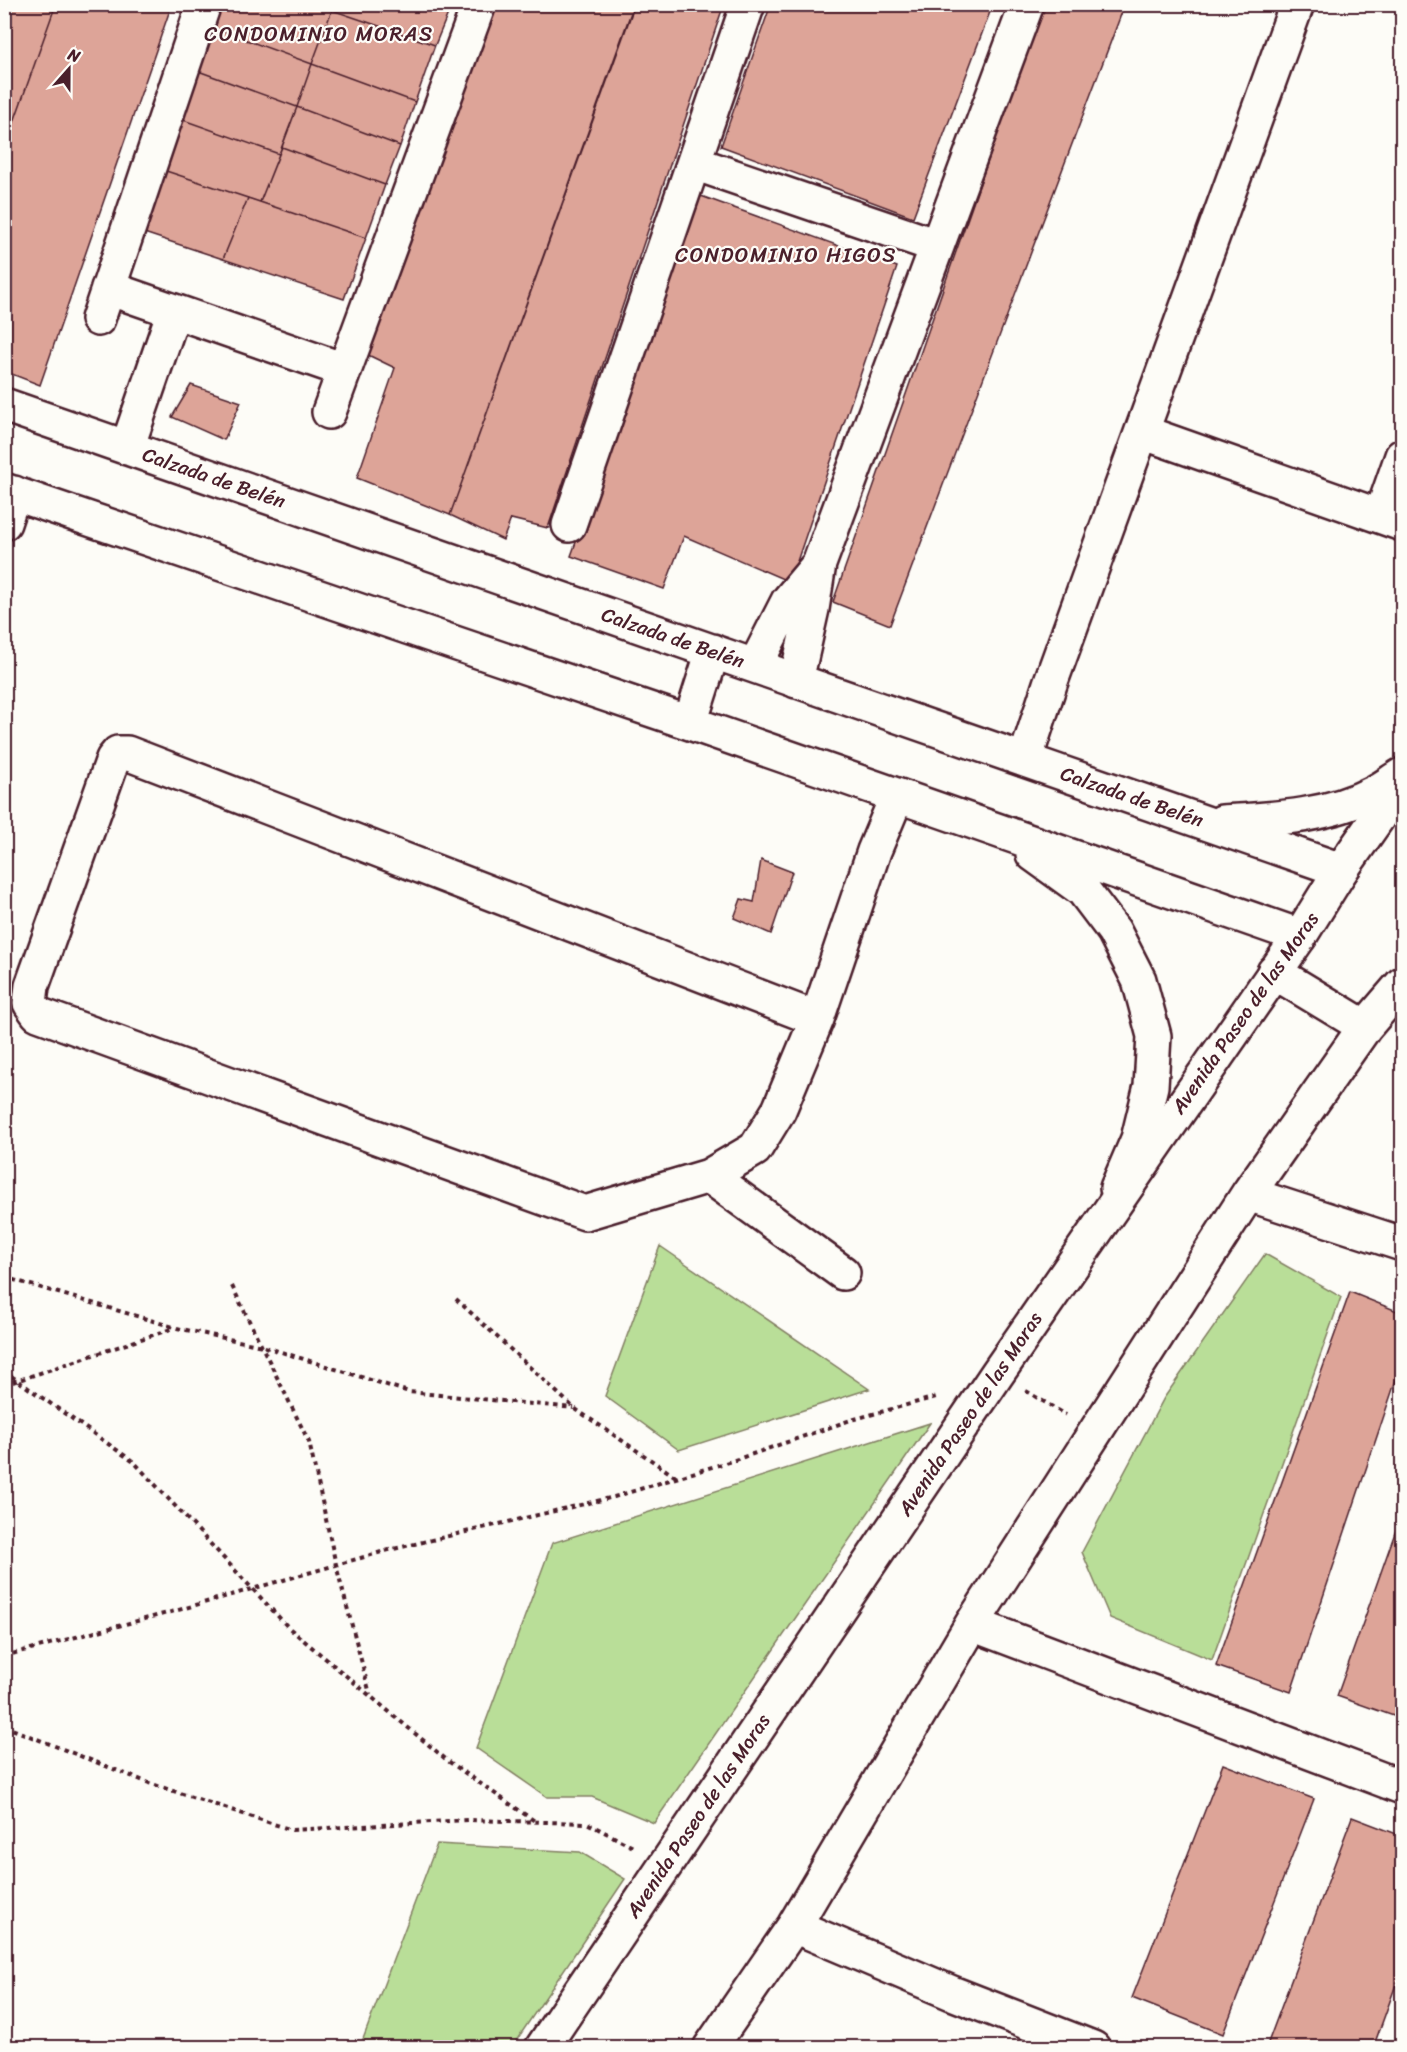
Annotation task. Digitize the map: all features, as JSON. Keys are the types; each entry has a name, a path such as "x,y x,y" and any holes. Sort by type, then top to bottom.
{"street":[{"path":"98,319 204,4"},
{"path":"329,412 479,4"},
{"path":"569,525 748,4"},
{"path":"796,681 812,609 819,564 1027,4"},
{"path":"1025,760 1050,684 1297,4"},
{"path":"694,163 937,246"},
{"path":"108,288 344,370"},
{"path":"127,448 174,311"},
{"name":"Calzada de Belén","path":"4,405 1341,870"},
{"path":"1142,432 1392,520 1402,456"},
{"path":"8,502 690,723 1300,936"},
{"path":"755,666 788,601 819,564"},
{"path":"690,723 713,651"},
{"path":"818,1019 127,753 118,753 113,759 32,986 30,1003 38,1014 585,1213 709,1176 755,1149 779,1110 818,1019 874,851 897,796"},
{"path":"1207,823 1284,819 1330,809 1374,793 1402,775"},
{"name":"Avenida Paseo de las Moras","path":"542,2048 665,1863 1105,1217 1300,936 1341,870 1402,783"},
{"path":"994,829 1044,861 1083,890 1114,931 1139,980 1154,1036 1151,1086 1138,1139 1105,1217"},
{"path":"1274,972 1365,1027"},
{"path":"710,2048 794,1926 972,1624 1248,1194 1365,1027 1402,984"},
{"path":"709,1176 843,1273"},
{"path":"1248,1194 1402,1244"},
{"path":"972,1624 1402,1787"},
{"path":"794,1926 952,1994 1093,2048"}],"path":[{"path":"4,1277 177,1328 262,1346 409,1392 574,1408"},
{"path":"232,1286 309,1442 336,1565 370,1695"},
{"path":"456,1299 574,1408 676,1478"},
{"path":"4,1385 20,1382 177,1328"},
{"path":"4,1371 134,1462 289,1628 448,1761 536,1822"},
{"path":"4,1656 385,1551 614,1497 851,1420 995,1378 1095,1432"},
{"path":"4,1726 149,1783 292,1830 467,1820 587,1823 665,1863"}],"green space":[{"path":"660,1246 869,1389 679,1450 605,1396"},
{"path":"1265,1254 1341,1297 1212,1660 1110,1618 1082,1552 1164,1398"},
{"path":"930,1423 654,1823 592,1797 547,1797 476,1748 552,1543"},
{"path":"437,1844 580,1852 625,1879 512,2047 360,2047"}],"building":[{"path":"4,4 56,4 4,150"},
{"path":"56,4 172,4 40,385 4,371 4,150"},
{"path":"212,4 318,4 332,10 312,64 205,25"},
{"path":"334,4 452,4 435,45 332,10"},
{"path":"496,4 635,4 450,515 357,478 395,368 364,353"},
{"path":"634,4 724,4 548,528 511,519 503,540 450,515"},
{"path":"771,4 993,4 913,217 721,146"},
{"path":"1043,4 1125,4 890,625 833,602"},
{"path":"332,10 435,45 415,102 312,64"},
{"path":"205,25 312,64 297,107 190,68"},
{"path":"312,64 415,102 400,146 297,107"},
{"path":"190,68 297,107 279,154 172,116"},
{"path":"297,107 400,146 385,185 282,147"},
{"path":"172,116 279,154 260,202 157,168"},
{"path":"282,147 385,185 366,238 260,202"},
{"path":"157,168 248,198 223,259 135,230"},
{"path":"701,196 897,267 790,582 684,536 664,589 571,556"},
{"path":"248,198 366,238 344,299 223,259"},
{"path":"191,385 241,402 224,440 172,417"},
{"path":"761,860 792,872 771,934 734,918 741,899 754,902"},
{"path":"1350,1292 1402,1313 1402,1362 1291,1692 1216,1666"},
{"path":"1402,1513 1402,1719 1337,1696"},
{"path":"1223,1764 1314,1799 1223,2034 1132,1998"},
{"path":"1352,1817 1402,1836 1402,1968 1373,2048 1266,2048"}],"district":[{"name":"CONDOMINIO MORAS","path":"319,34"},
{"name":"CONDOMINIO HIGOS","path":"786,255"}]}
